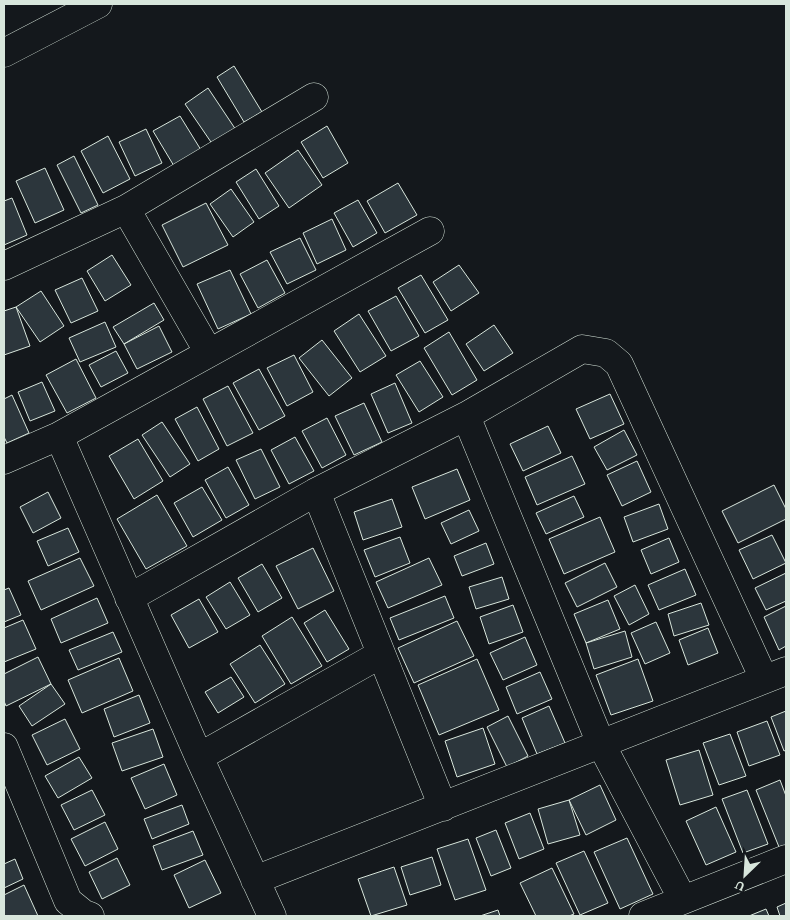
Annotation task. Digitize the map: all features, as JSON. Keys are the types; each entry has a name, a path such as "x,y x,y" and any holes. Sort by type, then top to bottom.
{"street":[{"path":"4,53 98,4"},
{"path":"4,266 126,209 314,98"},
{"path":"126,209 209,353"},
{"path":"4,460 59,436 430,231"},
{"path":"129,598 316,492 466,416 582,349 606,353 620,364 775,675 255,880"},
{"path":"466,416 601,744 683,900"},
{"path":"59,436 199,757 272,916"},
{"path":"316,492 443,807"},
{"path":"199,757 381,654"},
{"path":"4,747 68,901 84,914 90,916"},
{"path":"643,916 786,859"}],"building":[{"path":"234,66 262,112 244,122 217,77"},
{"path":"208,88 236,130 213,145 185,104"},
{"path":"180,116 201,150 174,166 153,131"},
{"path":"327,126 348,163 323,178 301,142"},
{"path":"146,129 162,163 135,176 119,142"},
{"path":"108,136 130,179 103,193 81,151"},
{"path":"298,150 322,185 289,208 265,173"},
{"path":"74,156 98,205 81,213 57,165"},
{"path":"45,168 64,210 35,223 16,181"},
{"path":"256,169 279,206 259,219 236,182"},
{"path":"398,183 417,215 385,233 367,201"},
{"path":"231,189 254,222 233,237 210,204"},
{"path":"12,198 27,235 4,245 4,201"},
{"path":"358,200 377,233 353,247 334,213"},
{"path":"206,203 228,245 183,267 162,225"},
{"path":"332,219 346,250 317,264 303,233"},
{"path":"300,238 316,270 287,284 270,252"},
{"path":"112,255 131,285 105,301 87,271"},
{"path":"267,260 285,293 258,308 240,274"},
{"path":"459,265 479,293 451,311 433,282"},
{"path":"230,270 251,314 218,329 197,284"},
{"path":"421,275 448,320 425,333 398,288"},
{"path":"82,278 98,311 71,323 55,290"},
{"path":"41,291 64,326 40,342 16,307"},
{"path":"396,296 419,336 391,351 368,311"},
{"path":"154,303 164,320 124,344 113,327"},
{"path":"16,307 30,346 4,355 4,311"},
{"path":"359,314 386,356 360,372 334,331"},
{"path":"105,322 116,347 80,362 69,338"},
{"path":"494,325 513,353 484,371 466,344"},
{"path":"159,326 172,352 137,369 124,344"},
{"path":"449,332 477,380 452,395 424,348"},
{"path":"322,340 352,378 329,396 299,358"},
{"path":"116,351 128,373 101,387 89,365"},
{"path":"294,355 313,392 287,406 267,368"},
{"path":"76,359 96,398 67,413 46,375"},
{"path":"420,361 443,397 419,412 396,375"},
{"path":"259,369 285,416 259,430 233,383"},
{"path":"42,382 55,411 30,421 18,392"},
{"path":"395,383 412,423 388,433 371,394"},
{"path":"228,386 253,433 227,446 203,399"},
{"path":"610,394 624,424 590,439 576,409"},
{"path":"12,395 29,433 7,443 4,437 4,399"},
{"path":"364,403 382,442 354,455 335,416"},
{"path":"197,407 219,449 198,461 175,419"},
{"path":"327,418 346,455 322,468 302,431"},
{"path":"162,422 190,464 170,477 142,435"},
{"path":"548,426 561,453 523,471 510,444"},
{"path":"624,430 637,455 607,470 594,447"},
{"path":"295,437 314,471 289,484 271,450"},
{"path":"138,439 163,481 134,499 109,456"},
{"path":"261,449 280,487 255,499 236,460"},
{"path":"572,456 585,484 537,505 525,477"},
{"path":"637,461 651,492 622,506 607,475"},
{"path":"228,467 249,505 226,518 205,480"},
{"path":"457,469 470,500 425,519 412,487"},
{"path":"774,485 786,509 786,519 738,543 722,511"},
{"path":"202,487 222,520 193,537 174,503"},
{"path":"48,492 61,518 33,533 20,507"},
{"path":"157,495 187,546 146,569 117,519"},
{"path":"574,496 584,517 546,534 536,513"},
{"path":"392,499 402,527 363,540 354,512"},
{"path":"659,504 668,529 633,542 624,517"},
{"path":"469,510 479,531 451,544 441,523"},
{"path":"600,517 615,552 564,574 549,539"},
{"path":"68,528 79,552 48,566 37,541"},
{"path":"772,535 786,563 753,579 739,550"},
{"path":"400,537 410,563 375,577 364,550"},
{"path":"669,538 679,562 651,574 641,550"},
{"path":"486,543 494,564 462,576 454,556"},
{"path":"313,548 334,591 298,609 276,566"},
{"path":"80,558 94,586 41,610 28,581"},
{"path":"429,558 442,585 388,608 376,582"},
{"path":"605,563 617,587 577,607 565,583"},
{"path":"262,564 282,598 258,612 238,578"},
{"path":"685,569 696,595 659,610 648,585"},
{"path":"786,573 786,601 766,610 755,588"},
{"path":"502,577 509,599 476,609 469,587"},
{"path":"230,582 250,615 226,629 206,597"},
{"path":"635,585 649,614 629,625 614,596"},
{"path":"9,588 21,615 4,622 4,590"},
{"path":"445,596 454,618 399,640 390,618"},
{"path":"97,598 108,623 61,643 51,619"},
{"path":"199,599 218,632 189,648 171,615"},
{"path":"608,600 620,629 586,643 574,614"},
{"path":"701,603 709,625 674,636 668,614"},
{"path":"513,605 523,632 489,644 480,617"},
{"path":"786,606 786,646 779,650 764,617"},
{"path":"325,610 349,649 327,662 304,623"},
{"path":"292,617 322,666 291,684 262,636"},
{"path":"23,620 36,649 4,662 4,628"},
{"path":"457,621 474,656 414,683 398,648"},
{"path":"656,622 670,653 645,664 631,633"},
{"path":"708,628 718,653 688,665 679,640"},
{"path":"625,631 632,657 594,669 586,643"},
{"path":"113,632 122,652 78,670 69,650"},
{"path":"525,637 537,665 503,680 490,653"},
{"path":"260,645 285,684 255,703 230,664"},
{"path":"38,657 51,684 6,706 4,701 4,674"},
{"path":"119,658 133,691 82,713 68,680"},
{"path":"477,659 499,710 439,735 418,685"},
{"path":"638,659 653,701 611,715 596,675"},
{"path":"540,672 552,699 517,714 506,687"},
{"path":"231,677 244,697 218,713 205,692"},
{"path":"51,684 65,704 32,726 19,706"},
{"path":"139,695 150,723 114,737 104,709"},
{"path":"549,706 565,743 537,754 522,718"},
{"path":"786,711 786,750 784,751 771,717"},
{"path":"508,716 528,756 507,767 487,727"},
{"path":"65,719 80,749 47,765 32,735"},
{"path":"767,721 780,755 749,766 737,732"},
{"path":"483,728 495,764 457,777 445,741"},
{"path":"153,729 163,757 122,771 112,743"},
{"path":"730,734 746,776 719,785 703,743"},
{"path":"699,750 713,795 680,805 666,760"},
{"path":"79,757 92,778 58,798 45,776"},
{"path":"164,764 177,795 145,809 131,778"},
{"path":"780,780 786,796 786,845 779,847 756,790"},
{"path":"600,785 616,820 586,835 569,800"},
{"path":"92,790 105,815 74,830 61,805"},
{"path":"747,790 768,844 743,853 722,799"},
{"path":"569,800 580,835 548,844 538,809"},
{"path":"182,805 189,824 152,839 144,819"},
{"path":"716,807 736,852 706,865 686,821"},
{"path":"530,813 544,849 519,859 505,823"},
{"path":"105,822 118,849 85,866 71,839"},
{"path":"496,830 511,868 491,876 476,838"},
{"path":"193,831 203,855 162,870 153,846"},
{"path":"627,838 653,894 620,909 594,852"},
{"path":"468,839 486,890 455,900 437,849"},
{"path":"584,851 608,903 580,915 556,863"},
{"path":"432,857 441,885 410,895 401,867"},
{"path":"117,858 130,885 102,899 89,872"},
{"path":"15,859 23,879 4,888 4,864"},
{"path":"205,860 221,893 189,908 174,875"},
{"path":"394,867 407,905 371,916 358,879"},
{"path":"552,868 574,914 569,916 536,916 520,883"},
{"path":"24,885 38,916 4,916 4,895"},
{"path":"786,903 786,916 780,916 777,907"},
{"path":"766,909 769,916 749,916"},
{"path":"498,910 500,916 480,916"}]}
